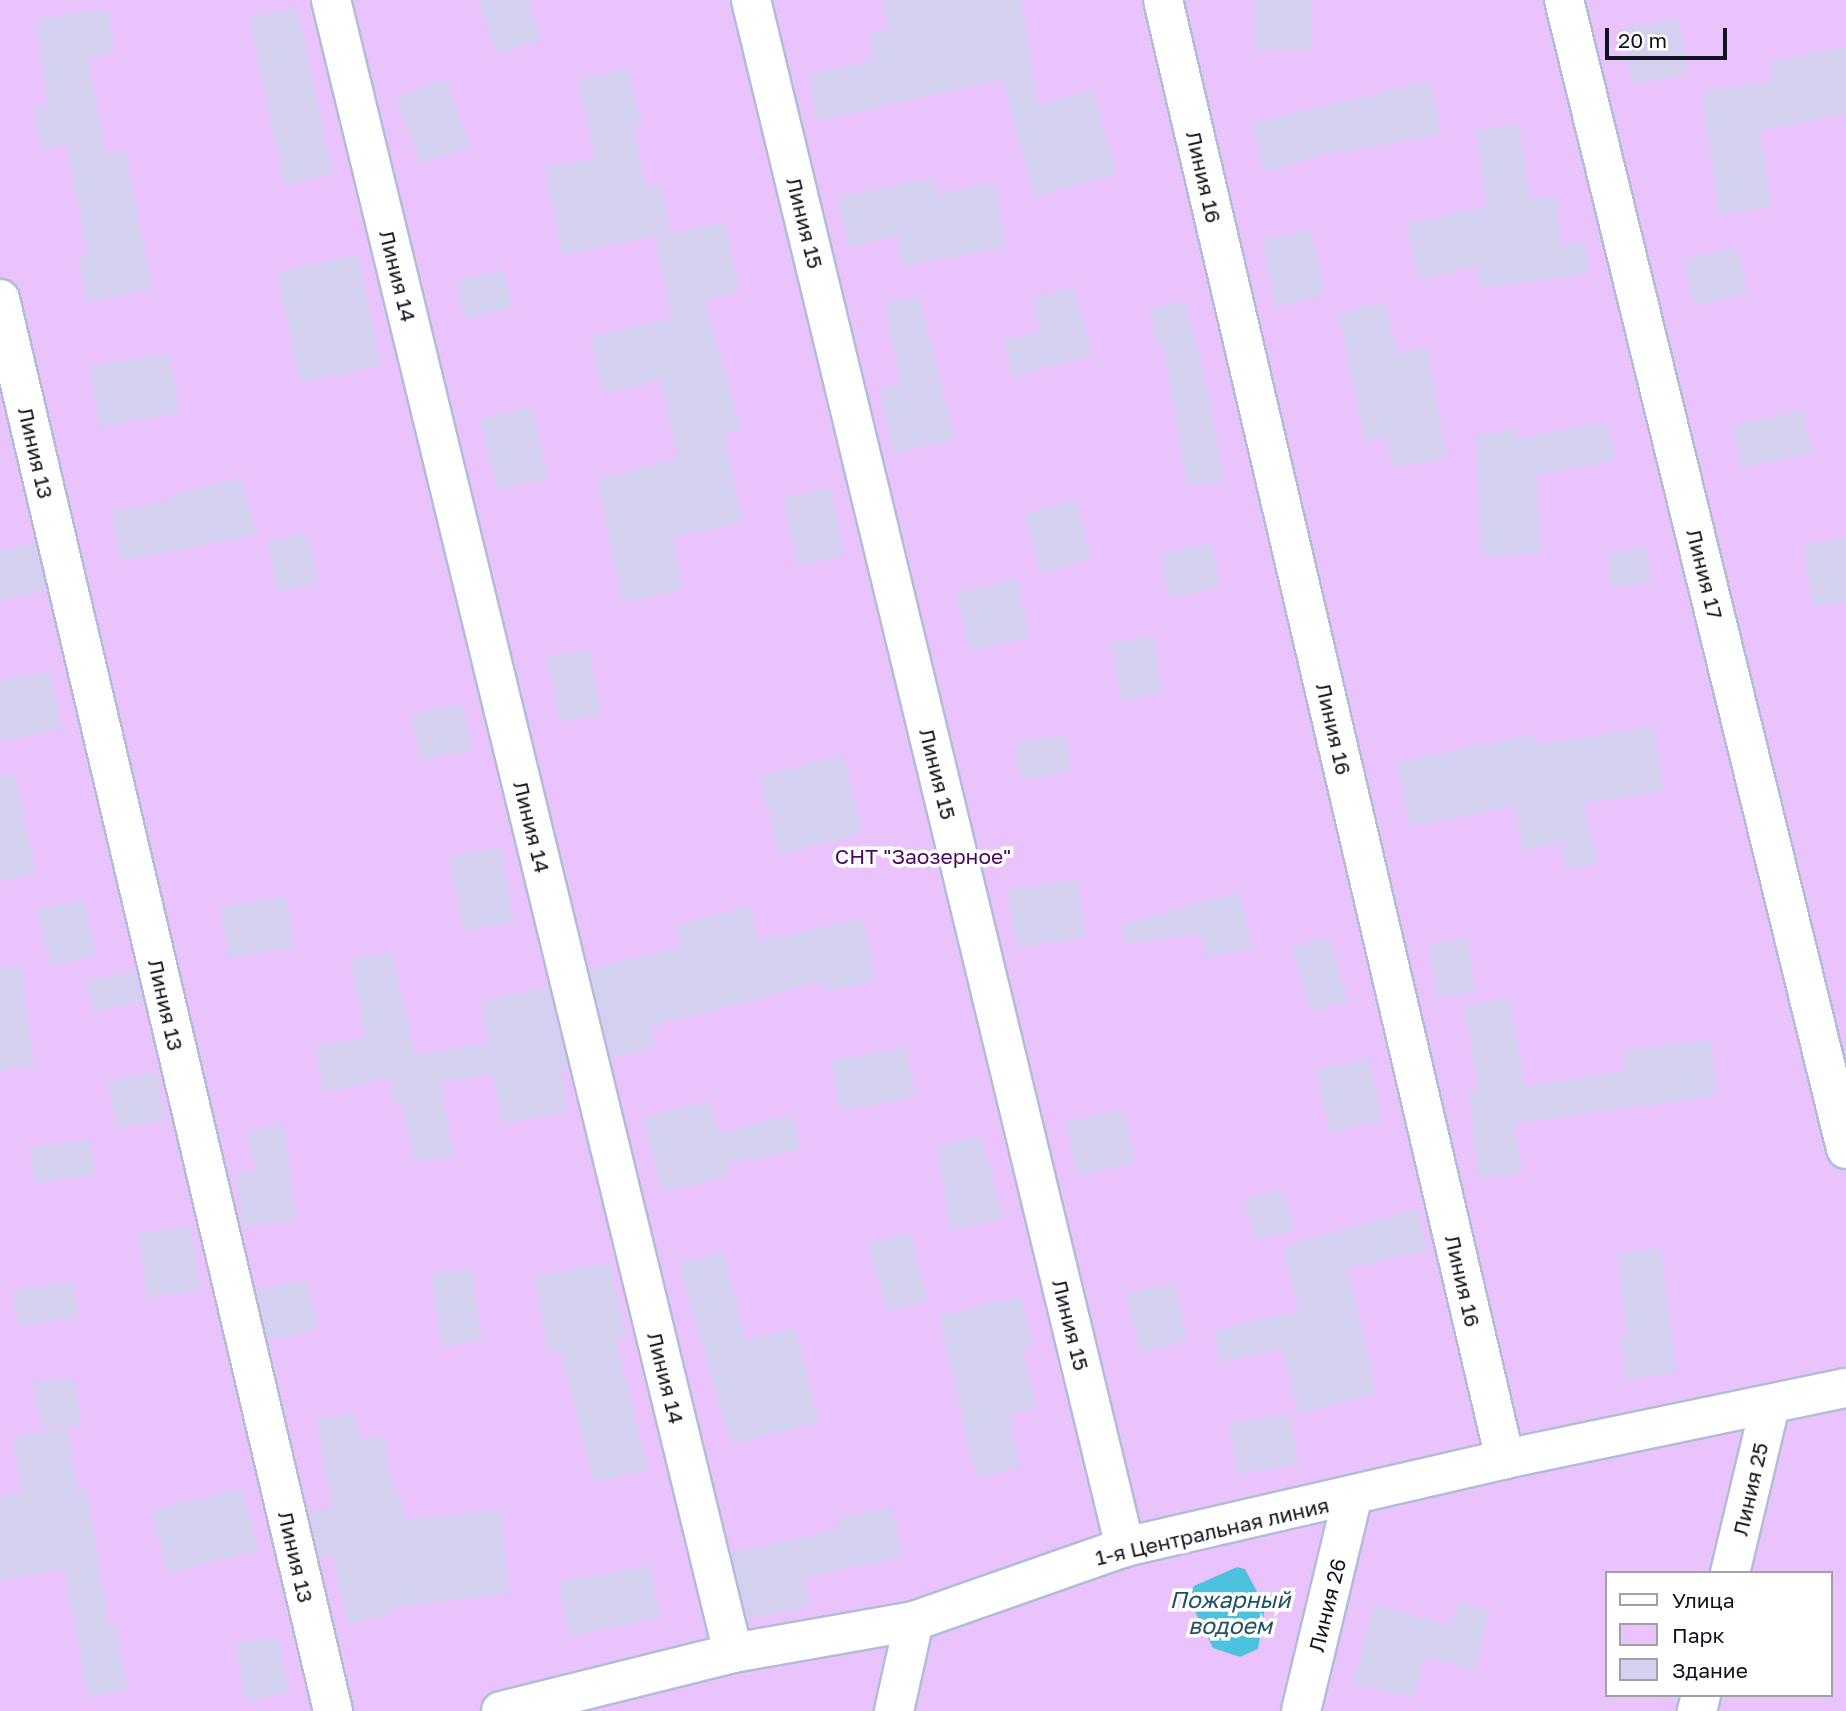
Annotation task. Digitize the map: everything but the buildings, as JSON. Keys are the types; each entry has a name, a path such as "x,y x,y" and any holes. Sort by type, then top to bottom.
{"street":[{"name":"Линия 14","path":"331,0 733,1653"},
{"name":"Линия 15","path":"751,0 1125,1548"},
{"name":"Линия 16","path":"1163,0 1505,1459"},
{"name":"Линия 17","path":"1564,0 1846,1149"},
{"name":"Линия 13","path":"0,299 333,1711"},
{"name":"1-я Центральная линия","path":"501,1711 733,1653 914,1621 1125,1548 1352,1498 1505,1459 1846,1388"},
{"name":"Линия 25","path":"1730,1571 1770,1405"},
{"name":"Линия 26","path":"1301,1711 1352,1498"},
{"path":"894,1711 914,1621"}],"green space":[{"name":"СНТ \"Заозерное\"","path":"0,0 1846,0 1846,1711 0,1711"}],"water":[{"name":"Пожарный водоем","path":"1237,1567 1245,1569 1265,1607 1258,1649 1240,1657 1213,1648 1188,1597 1194,1586"}]}
